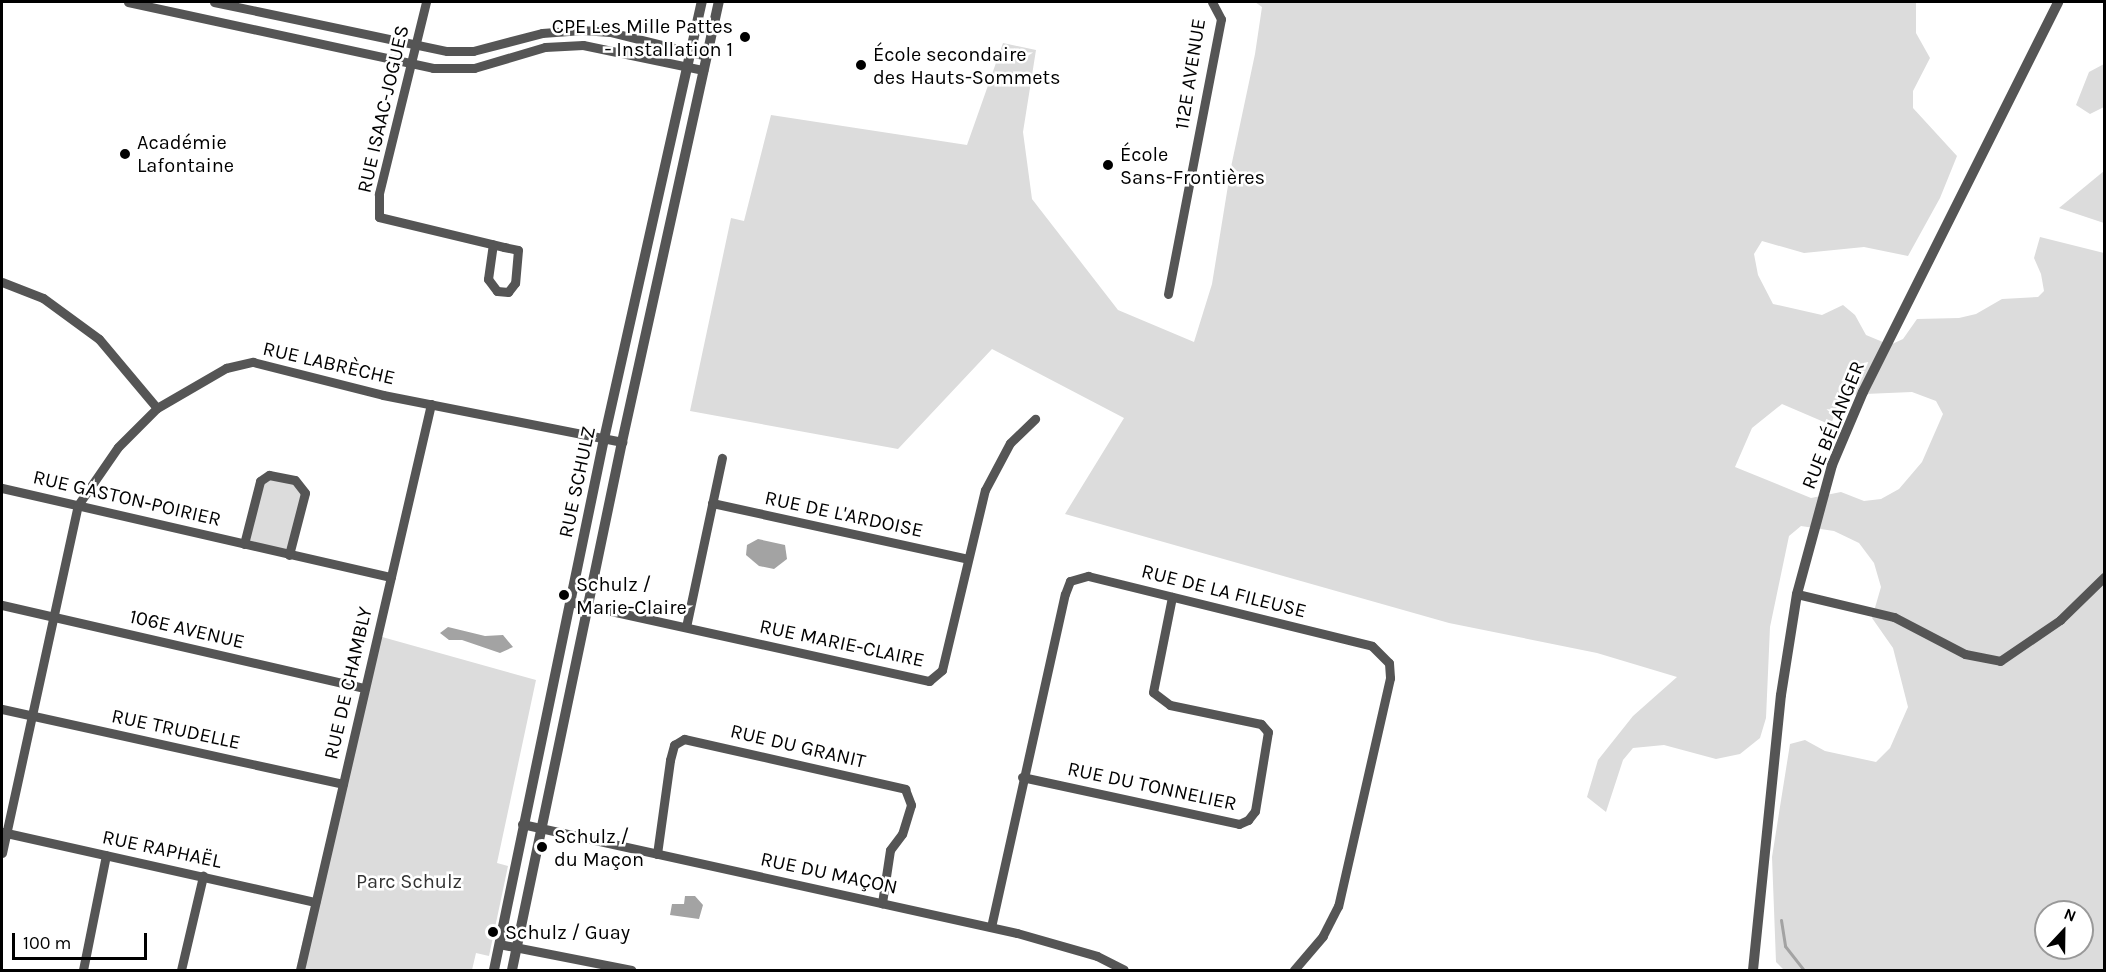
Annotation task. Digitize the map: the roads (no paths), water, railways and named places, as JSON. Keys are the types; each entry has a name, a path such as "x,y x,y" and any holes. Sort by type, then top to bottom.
{"street":[{"path":"128,2 413,64 474,68 545,47 583,45 703,70"},
{"path":"214,2 417,45 473,51 542,33 582,30 610,32 706,56"},
{"name":"RUE ISAAC-JOGUES","path":"426,2 413,64 379,194 379,217 493,244 518,250 515,283 508,292 497,291 488,279 493,244"},
{"name":"RUE SCHULZ","path":"494,970 522,824 604,439 702,2"},
{"name":"RUE SCHULZ","path":"512,970 622,442 719,2"},
{"name":"112E AVENUE","path":"1168,294 1221,20 1212,2"},
{"name":"RUE BÉLANGER","path":"1753,970 1781,695 1797,594 1832,465 1863,392 2058,2"},
{"path":"2,282 43,298 99,339 157,408"},
{"name":"RUE LABRÈCHE","path":"2,853 4,832 78,505 118,447 157,408 226,368 253,362 431,405 622,442"},
{"name":"RUE DE CHAMBLY","path":"300,970 431,405"},
{"name":"RUE MARIE-CLAIRE","path":"570,602 929,681 942,670 985,490 995,467 1010,443 1035,419"},
{"path":"686,627 722,459"},
{"name":"RUE GASTON-POIRIER","path":"244,544 260,481 269,475 296,480 305,493 289,555"},
{"name":"RUE GASTON-POIRIER","path":"2,488 391,577"},
{"name":"RUE DE L'ARDOISE","path":"712,503 968,559"},
{"name":"RUE DE LA FILEUSE","path":"991,927 1022,777 1070,581 1088,576 1372,646 1389,663 1390,678 1338,906 1323,936 1294,970"},
{"path":"1797,594 1894,617 1965,654 2000,661 2060,620 2104,577"},
{"name":"RUE DU TONNELIER","path":"1022,777 1239,824 1248,820 1255,812 1268,732 1261,724 1170,705 1153,692 1172,597"},
{"name":"106E AVENUE","path":"2,605 365,688"},
{"name":"RUE TRUDELLE","path":"2,709 343,784"},
{"path":"543,727 561,731"},
{"name":"RUE DU GRANIT","path":"657,854 670,760 674,745 684,739 905,789 911,805 902,834 890,850 882,903"},
{"name":"RUE DU MAÇON","path":"522,824 991,927 1097,956 1124,970"},
{"name":"RUE RAPHAËL","path":"4,832 315,902"},
{"path":"83,970 106,855"},
{"path":"181,970 202,876"},
{"path":"499,944 631,970"}],"waterway":[{"path":"1781,920 1785,946 1804,970"}],"place":[{"name":"CPE Les Mille Pattes - Installation 1","path":"745,37"},
{"name":"École secondaire des Hauts-Sommets","path":"861,65"},
{"name":"Académie Lafontaine","path":"125,154"},
{"name":"École Sans-Frontières","path":"1108,165"},
{"name":"Schulz / Marie-Claire","path":"564,595"},
{"name":"Schulz / du Maçon","path":"542,847"},
{"name":"Schulz / Guay","path":"493,932"}],"park label":[{"name":"Parc Schulz","path":"409,881"}]}
